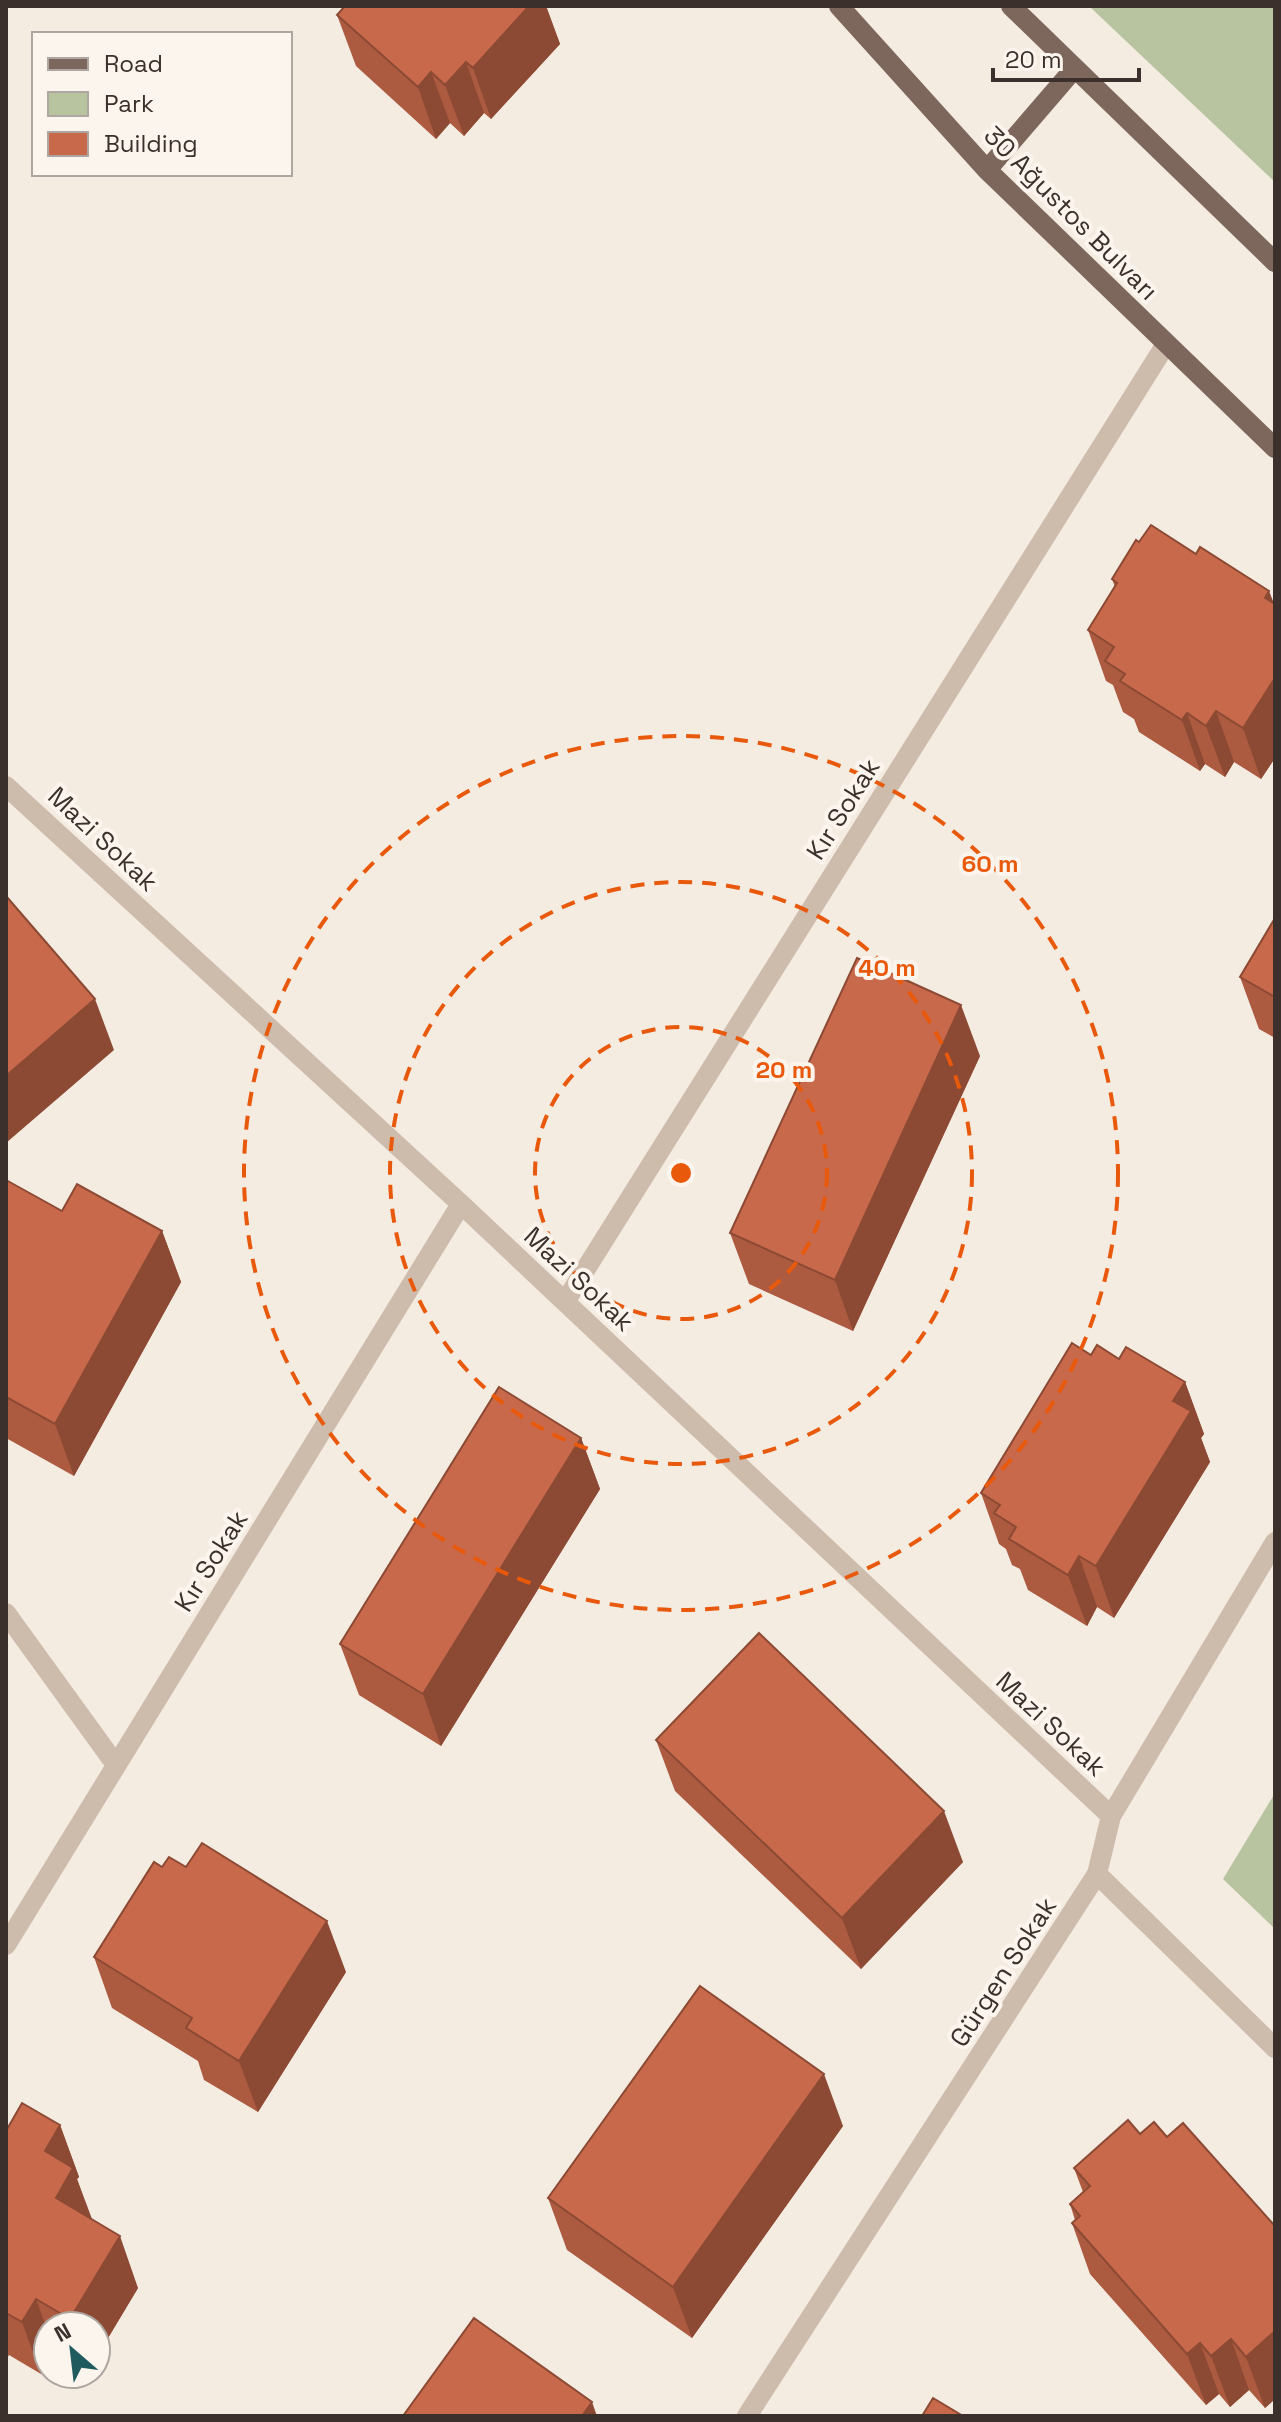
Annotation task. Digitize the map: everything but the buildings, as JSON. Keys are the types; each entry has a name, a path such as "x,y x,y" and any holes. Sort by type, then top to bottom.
{"main road":[{"name":"30 Ağustos Bulvarı","path":"839,6 987,170 1275,448"},
{"path":"1011,6 1275,262"},
{"path":"987,170 1074,69"}],"street":[{"name":"Kır Sokak","path":"565,1302 1166,344"},
{"name":"Mazi Sokak","path":"6,786 461,1204 1111,1816"},
{"name":"Kır Sokak","path":"6,1945 461,1204"},
{"name":"Gürgen Sokak","path":"747,2416 1097,1874 1111,1816 1275,1542"},
{"path":"6,1613 116,1765"},
{"path":"1097,1874 1275,2048"}],"green space":[{"path":"1089,6 1275,6 1275,182"},
{"path":"1275,1793 1275,1929 1223,1879"}]}
